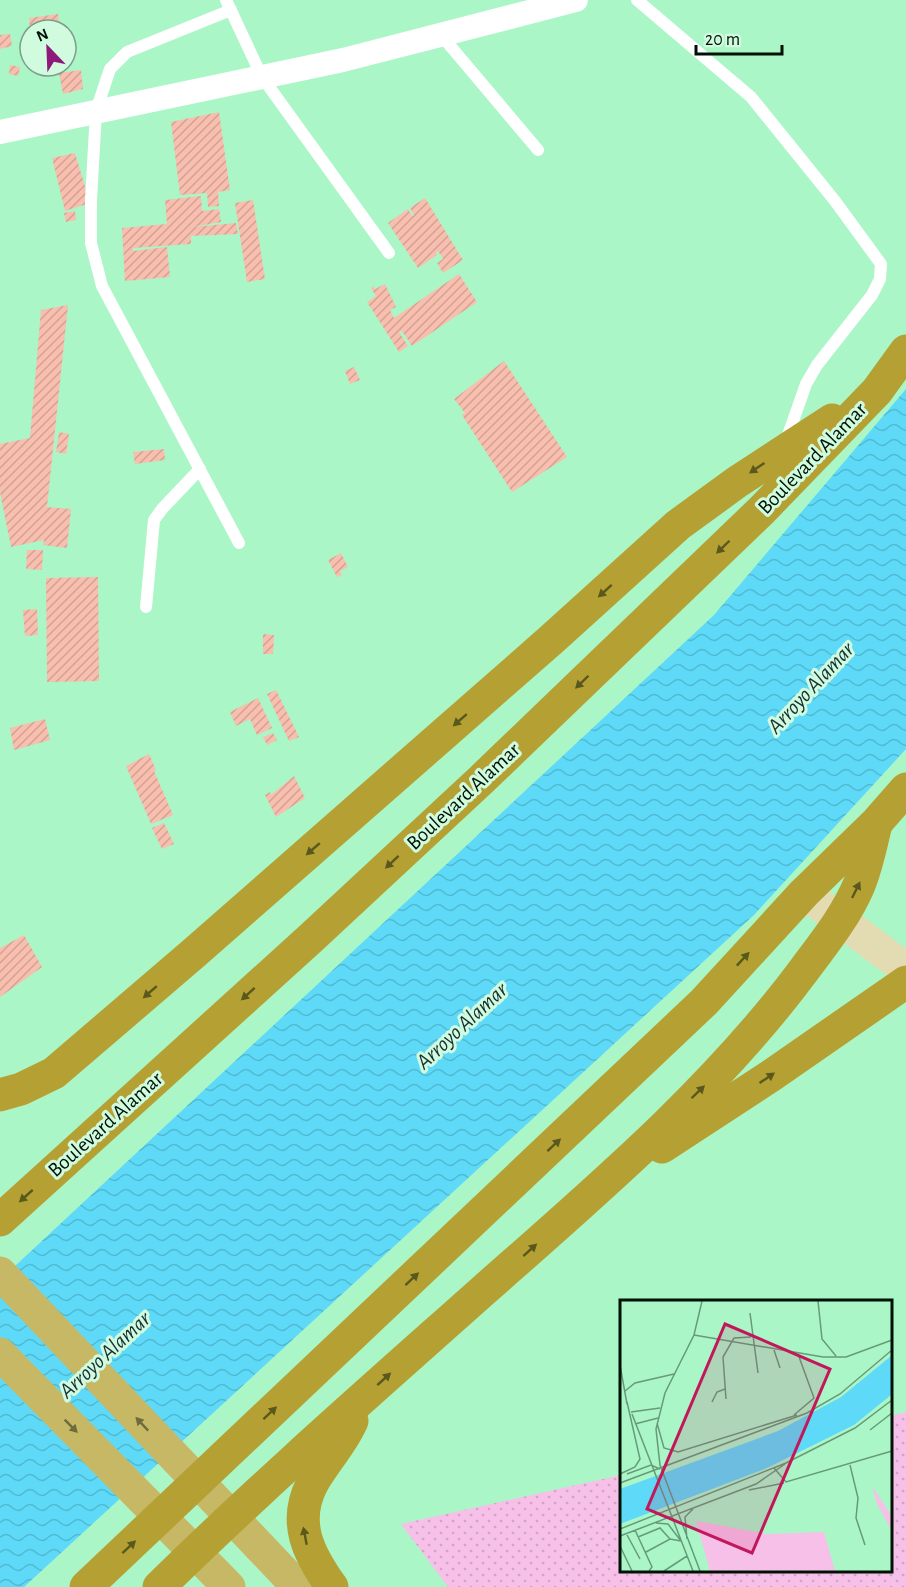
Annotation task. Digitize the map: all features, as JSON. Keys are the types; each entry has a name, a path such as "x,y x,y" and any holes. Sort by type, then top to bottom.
{"highway":[{"name":"Boulevard Alamar","path":"0,1220 311,938 481,780 762,510 877,392 906,351"},
{"path":"0,1095 21,1089 54,1073 230,922 678,525 783,450 877,392"},
{"path":"86,1587 704,1002 804,893 877,822 906,789"},
{"path":"159,1587 231,1517 356,1403 596,1191 722,1069 780,1002 840,922 860,884 877,822"},
{"path":"596,1191 772,1075 906,981"},
{"path":"332,1587 308,1548 303,1528 304,1507 312,1484 348,1431 356,1403"}],"main road":[{"path":"804,893 906,969"},
{"path":"0,1273 298,1587"},
{"path":"0,1354 229,1587"}],"street":[{"path":"0,132 343,60 576,0"}],"lane":[{"path":"637,0 751,98 836,201 881,264 880,279 872,295 817,365 806,384 783,450"},
{"path":"239,543 102,286 91,243 91,201 96,111 110,69 127,52 228,5 262,77 389,253"},
{"path":"441,35 538,150"},
{"path":"146,607 154,520 200,469"}],"shaded area":[{"path":"906,1412 906,1587 448,1587 401,1524 620,1475 620,1572 891,1572 891,1416"}],"water":[{"name":"Arroyo Alamar","path":"906,389 906,749 754,915 24,1587 0,1587 0,1280 714,615"}],"building":[{"path":"58,14 58,18 29,18"},
{"path":"10,34 12,46 0,49 0,35"},
{"path":"10,65 18,67 18,76 9,74"},
{"path":"78,70 81,70 83,89 63,94 60,78 78,78"},
{"path":"219,112 230,190 218,192 219,206 208,207 207,193 180,195 171,122"},
{"path":"75,153 90,203 65,211 52,158"},
{"path":"201,196 202,211 219,209 221,222 192,227 236,223 238,234 191,236 191,244 133,248 133,251 167,247 170,277 125,281 122,228 167,224 165,200"},
{"path":"425,198 463,260 443,273 437,263 443,259 438,251 437,255 418,268 388,223 408,209 412,216 414,215 410,208"},
{"path":"253,200 265,279 247,282 235,203"},
{"path":"75,211 76,220 66,222 64,213"},
{"path":"459,274 477,302 412,346 402,331 399,332 408,346 399,352 367,302 376,296 371,288 373,286 375,289 385,284 396,307 390,310 394,318"},
{"path":"68,305 47,507 71,509 67,548 43,545 44,540 11,547 0,492 0,444 30,438 41,310"},
{"path":"504,361 567,457 512,492 462,415 465,413 454,399"},
{"path":"354,367 360,380 350,384 345,371"},
{"path":"59,432 69,434 66,454 56,452"},
{"path":"164,449 165,460 135,464 133,452"},
{"path":"27,550 43,550 42,570 26,569"},
{"path":"341,553 348,567 340,571 342,575 337,577 328,560"},
{"path":"98,577 99,681 47,682 46,578"},
{"path":"37,609 38,635 25,636 23,610"},
{"path":"263,634 274,635 273,654 263,654"},
{"path":"276,690 299,737 289,741 267,694"},
{"path":"258,698 272,728 257,735 250,719 236,726 230,712"},
{"path":"45,719 50,740 14,750 10,728"},
{"path":"273,733 277,740 267,745 263,737"},
{"path":"149,754 173,815 151,824 126,766"},
{"path":"294,776 305,798 276,817 265,795 270,792 271,795"},
{"path":"164,823 174,844 162,849 152,828"},
{"path":"24,935 42,967 0,997 0,948"}]}
